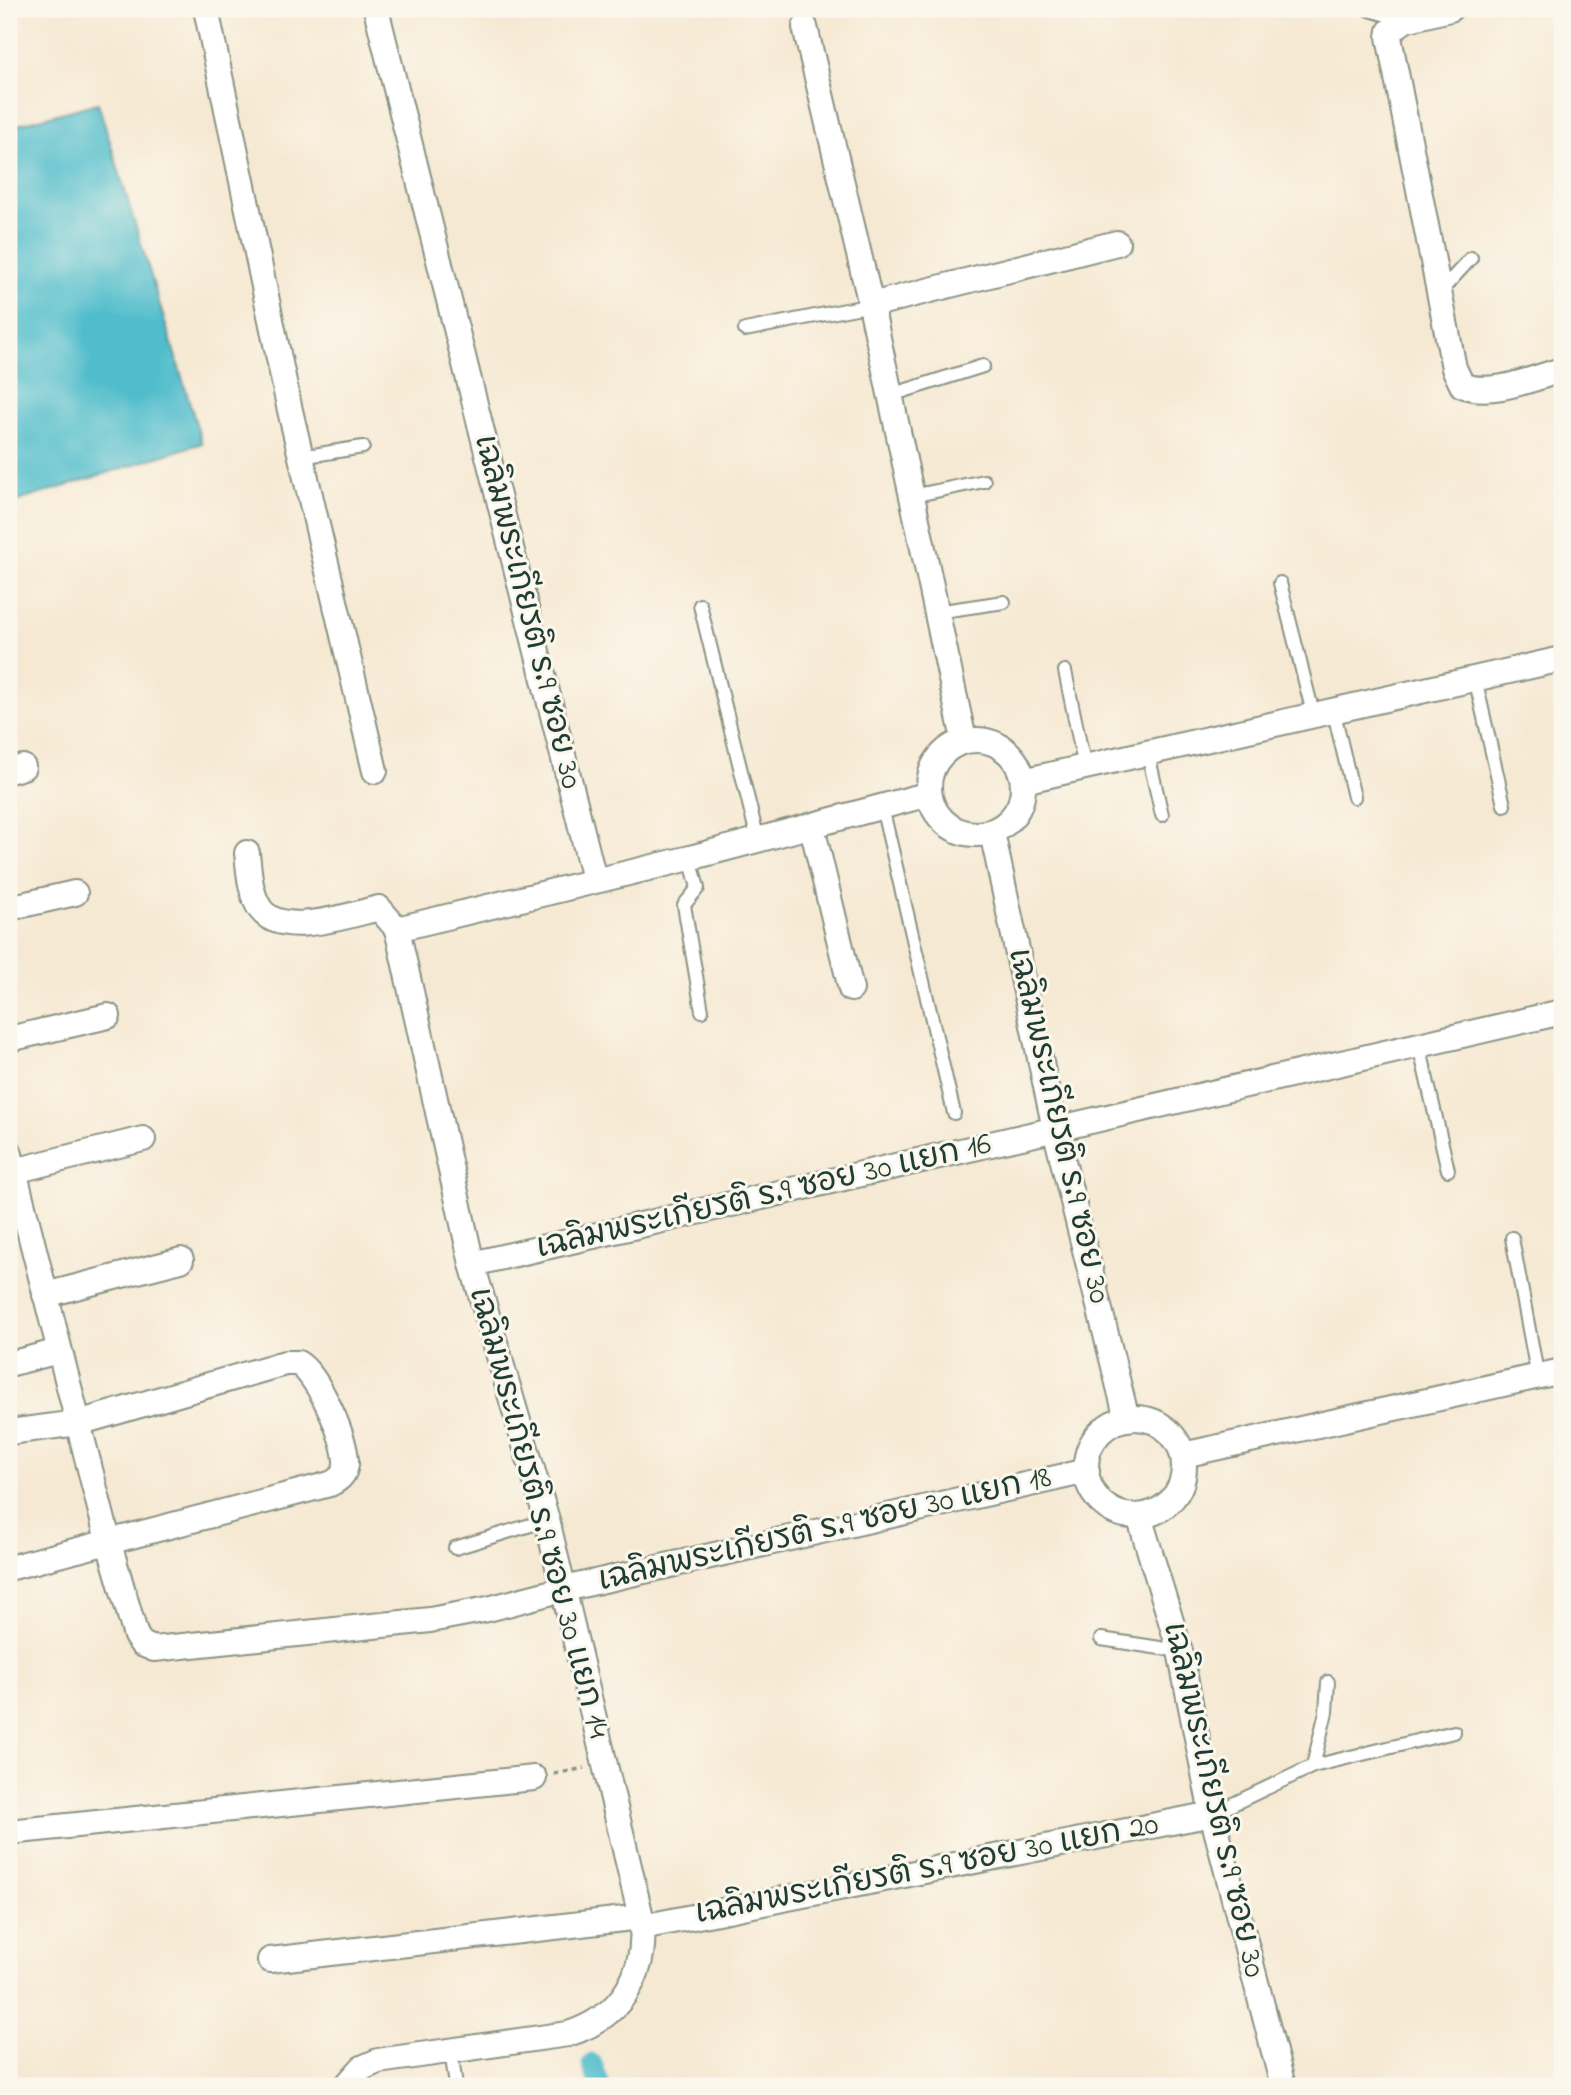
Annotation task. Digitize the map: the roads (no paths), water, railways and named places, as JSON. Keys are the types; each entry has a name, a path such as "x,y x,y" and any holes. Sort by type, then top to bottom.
{"street":[{"path":"206,9 301,457 376,771"},
{"name":"เฉลิมพระเกียรติ ร.9 ซอย 30","path":"376,9 594,879"},
{"path":"1450,9 1405,20 1390,31 1389,37 1454,368 1462,385 1473,389 1492,388 1562,370"},
{"path":"805,27 871,305 964,740"},
{"path":"871,305 1117,243"},
{"path":"1023,781 1562,659"},
{"path":"964,740 996,744 1009,753 1018,766 1023,781 1017,812 992,832 979,835 952,828 941,819 929,794 931,771 936,761 944,752 964,740"},
{"path":"247,853 251,884 259,908 271,919 284,925 317,922 379,908 397,929 594,879 690,858 929,794"},
{"path":"812,827 851,989"},
{"name":"เฉลิมพระเกียรติ ร.9 ซอย 30","path":"992,832 1055,1129 1127,1419"},
{"path":"9,908 75,893"},
{"name":"เฉลิมพระเกียรติ ร.9 ซอย 30 แยก 14","path":"346,2086 362,2068 378,2061 568,2034 588,2028 608,2013 626,1992 640,1968 641,1922 564,1589 547,1520 472,1264 397,929"},
{"name":"เฉลิมพระเกียรติ ร.9 ซอย 30 แยก 16","path":"472,1264 1562,1012"},
{"path":"9,1040 108,1016"},
{"path":"11,1161 143,1139"},
{"name":"เฉลิมพระเกียรติ ร.9 ซอย 30 แยก 18","path":"11,1161 108,1540 136,1636 142,1644 154,1649 430,1620 488,1609 564,1589 1087,1471"},
{"path":"45,1295 181,1260"},
{"path":"9,1364 59,1351"},
{"path":"9,1433 78,1423 285,1363 298,1363 317,1381 345,1453 346,1467 342,1476 330,1484 9,1568"},
{"path":"1183,1455 1562,1371"},
{"path":"1127,1419 1155,1423 1177,1441 1183,1455 1181,1486 1173,1499 1161,1509 1139,1516 1114,1512 1101,1502 1091,1488 1087,1471 1087,1457 1102,1432 1127,1419"},
{"name":"เฉลิมพระเกียรติ ร.9 ซอย 30","path":"1139,1516 1180,1651 1212,1814 1283,2086"},
{"path":"9,1832 534,1778"},
{"name":"เฉลิมพระเกียรติ ร.9 ซอย 30 แยก 20","path":"270,1961 641,1922 1212,1814"}],"lane":[{"path":"1367,9 1405,20"},
{"path":"1439,293 1471,258"},
{"path":"745,330 871,305"},
{"path":"891,395 983,366"},
{"path":"301,457 363,447"},
{"path":"912,496 984,481"},
{"path":"1280,583 1354,797"},
{"path":"936,612 1004,602"},
{"path":"700,605 758,840"},
{"path":"1065,671 1085,768"},
{"path":"1475,678 1504,805"},
{"path":"1148,754 1162,815"},
{"path":"882,807 954,1113"},
{"path":"690,858 698,888 684,905 702,1011"},
{"path":"1419,1045 1448,1170"},
{"path":"1512,1238 1538,1378"},
{"path":"456,1548 547,1520"},
{"path":"1101,1639 1180,1651"},
{"path":"1313,1766 1326,1712 1328,1682"},
{"path":"1212,1814 1313,1766 1454,1732"},
{"path":"451,2050 456,2086"}],"water":[{"path":"98,103 202,443 9,504 9,127"}],"waterway":[{"path":"592,2064 600,2086"}]}
